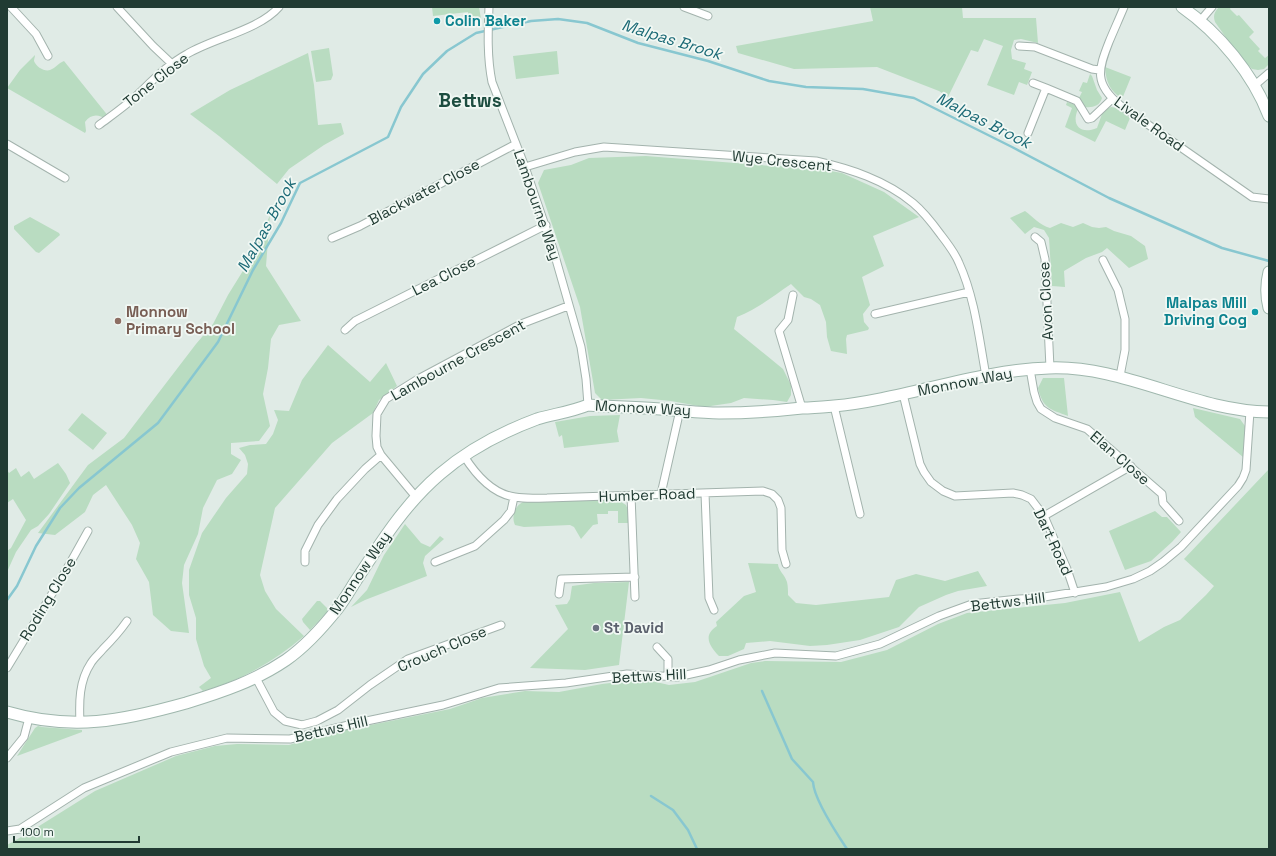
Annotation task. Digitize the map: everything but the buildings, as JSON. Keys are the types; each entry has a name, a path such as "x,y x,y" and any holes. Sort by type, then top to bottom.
{"street":[{"path":"11,7 36,34 48,56"},
{"path":"118,7 153,46 172,64"},
{"name":"Tone Close","path":"98,125 134,97 150,81 188,53 253,25 273,14 279,7"},
{"name":"Lambourne Way","path":"489,7 489,69 492,82 546,226 581,348 588,405"},
{"path":"684,7 708,16"},
{"path":"1019,46 1035,47 1092,69 1100,70 1102,60 1124,7"},
{"path":"1182,7 1200,21 1231,53 1255,85 1269,116"},
{"path":"1200,21 1212,7"},
{"name":"Livale Road","path":"1100,70 1104,86 1112,99 1252,197 1269,199"},
{"path":"1255,85 1269,73"},
{"path":"1033,83 1077,101 1088,119 1092,118 1112,99"},
{"path":"1028,133 1046,88"},
{"path":"7,144 65,178"},
{"name":"Blackwater Close","path":"332,238 360,226 516,144"},
{"name":"Wye Crescent","path":"525,167 575,152 604,147 816,161 842,166 865,175 913,203 949,245 959,262 970,292 986,376"},
{"name":"Lea Close","path":"345,330 355,321 546,226"},
{"name":"Avon Close","path":"1035,237 1041,242 1045,259 1050,368"},
{"path":"1103,260 1118,290 1125,319 1125,350 1120,376"},
{"path":"1268,274 1267,297 1269,308"},
{"path":"875,314 970,292"},
{"path":"793,295 788,320 779,331 802,408"},
{"name":"Lambourne Crescent","path":"416,497 381,455 377,447 377,414 386,399 418,379 521,324 568,306"},
{"name":"Monnow Way","path":"7,712 29,718 54,722 101,722 122,719 166,708 222,692 256,678 286,660 300,649 321,628 338,608 390,529 416,497 440,474 492,438 538,419 588,405 717,413 761,412 834,406 903,394 986,376 1030,369 1050,368 1086,370 1120,376 1182,396 1228,408 1269,412"},
{"name":"Elan Close","path":"1030,369 1034,392 1041,409 1055,418 1087,429 1162,494 1163,503 1179,521"},
{"name":"Dart Road","path":"903,394 920,464 932,482 944,491 955,496 1013,492 1022,494 1031,499 1044,516 1067,569 1075,593"},
{"path":"834,406 860,514"},
{"path":"661,494 680,410"},
{"name":"Bettws Hill","path":"7,831 20,829 84,788 171,752 227,738 290,739 443,705 499,688 566,683 628,674 678,677 739,660 775,653 836,656 880,644 939,616 972,604 1075,593 1106,587 1139,576 1150,571 1181,546 1238,486 1246,470 1250,411"},
{"path":"305,562 305,551 318,525 337,499 366,468 381,455"},
{"name":"Humber Road","path":"464,456 473,470 486,484 500,492 514,497 546,498 763,491 772,494 778,500 780,508 782,550 786,564"},
{"path":"1044,516 1131,466"},
{"path":"705,493 709,598 714,610"},
{"path":"632,495 635,597"},
{"path":"436,562 475,546 504,520 511,511 514,497"},
{"name":"Roding Close","path":"7,668 64,574 88,531"},
{"path":"560,594 561,579 635,577"},
{"path":"80,722 79,705 81,688 85,675 92,662 127,621"},
{"name":"Crouch Close","path":"256,678 274,712 285,721 302,725 317,721 338,710 370,685 408,659 501,625"},
{"path":"657,647 668,659 668,676"},
{"path":"7,758 24,737 29,718"}],"green space":[{"path":"432,7 479,7 481,19 469,21 468,12 433,16"},
{"path":"870,7 962,7 963,18 1036,18 1038,43 1021,39 1014,40 1011,50 1012,59 1026,63 1024,69 1032,72 1027,85 1019,82 1014,95 987,85 1003,46 984,39 978,52 971,50 948,97 939,91 877,67 794,69 738,53 736,46 873,21"},
{"path":"1219,7 1231,7 1230,9 1237,16 1239,15 1254,32 1249,37 1260,49 1258,51 1265,58 1269,55 1269,64 1264,69 1252,69 1239,56 1215,22 1214,14"},
{"path":"329,48 333,75 331,80 316,82 311,51"},
{"path":"557,51 559,74 516,79 513,56"},
{"path":"308,53 314,85 318,125 341,123 344,134 324,145 289,169 277,184 190,114 230,90"},
{"path":"35,55 35,63 43,70 52,69 64,61 109,117 106,119 100,116 90,117 85,122 85,133 7,88 20,70"},
{"path":"1105,67 1131,77 1122,99 1109,86"},
{"path":"1090,74 1102,98 1101,101 1095,106 1085,107 1079,98 1082,92 1079,91 1083,82 1087,83"},
{"path":"1067,102 1076,105 1078,109 1076,124 1082,129 1091,130 1097,128 1102,114 1105,110 1111,107 1117,108 1130,118 1125,130 1106,121 1095,142 1065,127 1072,108 1066,105"},
{"path":"646,156 772,166 808,167 842,173 884,192 919,217 873,236 884,266 862,277 870,305 863,314 864,322 869,328 868,330 847,335 847,354 831,351 827,337 826,322 820,305 811,299 804,297 791,284 759,306 737,317 734,329 783,369 791,385 791,395 787,402 744,398 731,403 704,407 671,401 641,398 602,400 595,393 580,307 538,183 544,170 571,165 589,158"},
{"path":"1025,211 1040,223 1050,228 1061,223 1073,227 1083,223 1092,227 1106,227 1131,236 1145,246 1148,259 1129,268 1107,248 1064,271 1065,287 1052,286 1049,238 1044,230 1034,227 1025,234 1010,218"},
{"path":"270,215 266,266 301,321 279,325 271,339 268,368 263,394 270,426 259,441 231,443 231,454 241,460 232,474 217,480 203,508 198,534 184,565 182,583 189,633 171,631 153,615 149,582 136,559 140,543 132,525 106,485 93,495 85,512 55,535 38,533 88,465 124,438 213,324 228,295 254,253"},
{"path":"30,217 59,233 60,235 39,253 36,252 14,229 14,226"},
{"path":"328,345 370,382 386,363 397,386 379,400 373,413 332,443 275,508 260,575 265,591 276,609 304,636 269,662 244,676 203,691 199,687 211,678 204,666 196,639 196,618 189,595 189,570 202,533 226,498 247,474 248,464 245,455 239,448 250,445 266,444 273,434 278,420 274,410 289,411 302,380"},
{"path":"1043,378 1064,378 1068,416 1052,410 1042,400 1038,388"},
{"path":"1193,408 1240,419 1245,426 1243,457 1195,417"},
{"path":"82,413 107,433 93,450 68,430"},
{"path":"620,415 617,431 619,442 564,448 562,435 559,437 555,422 590,416"},
{"path":"58,463 66,474 70,483 49,514 38,526 31,530 16,552 7,572 7,551 11,548 26,520 13,499 7,503 7,470 9,473 16,468 21,477 29,471 34,479"},
{"path":"1269,469 1269,849 7,849 7,845 95,791 176,756 215,746 237,744 289,745 321,735 450,709 482,698 525,691 559,692 602,684 643,679 669,685 695,682 751,663 765,661 841,662 887,650 938,624 967,613 1065,603 1120,592 1139,642 1164,627 1180,620 1214,586 1184,559"},
{"path":"611,500 612,502 621,502 626,505 628,510 628,523 618,523 618,511 608,511 608,514 597,514 598,524 593,525 581,539 574,527 570,525 524,527 515,525 513,518 514,512 523,502"},
{"path":"1155,511 1162,517 1167,517 1181,532 1151,561 1125,570 1109,531"},
{"path":"405,524 421,543 430,547 440,536 444,539 425,556 423,563 427,576 351,607 367,590 384,555"},
{"path":"748,563 778,564 787,582 788,595 796,603 816,605 889,597 896,580 916,574 945,581 978,571 987,586 958,591 946,595 919,607 899,627 860,640 810,646 770,641 746,643 744,649 728,656 719,656 710,645 709,641 712,630 717,626 716,622 744,596 756,592"},
{"path":"629,582 619,665 585,670 530,668 568,629 555,605 567,604 570,599 572,586 594,583"},
{"path":"317,601 320,601 327,608 327,612 310,630 302,619"},
{"path":"38,726 82,730 82,732 17,756 35,728"}],"waterway":[{"name":"Malpas Brook","path":"7,600 17,586 36,546 60,508 79,488 158,423 218,342 253,270 281,223 300,183 388,137 401,107 423,74 447,51 476,33 531,21 558,19 587,23 638,43 708,61 769,81 806,87 863,89 914,98 1109,198 1222,248 1269,261"},
{"path":"762,691 792,759 813,782 817,798 832,826 847,849"},
{"path":"651,796 673,810 688,830 697,849"}],"place":[{"name":"Colin Baker","path":"437,21"},
{"name":"Malpas Mill Driving Cog","path":"1255,312"},
{"name":"Monnow Primary School","path":"118,321"},
{"name":"St David","path":"596,628"}],"district":[{"name":"Bettws","path":"470,100"}]}
